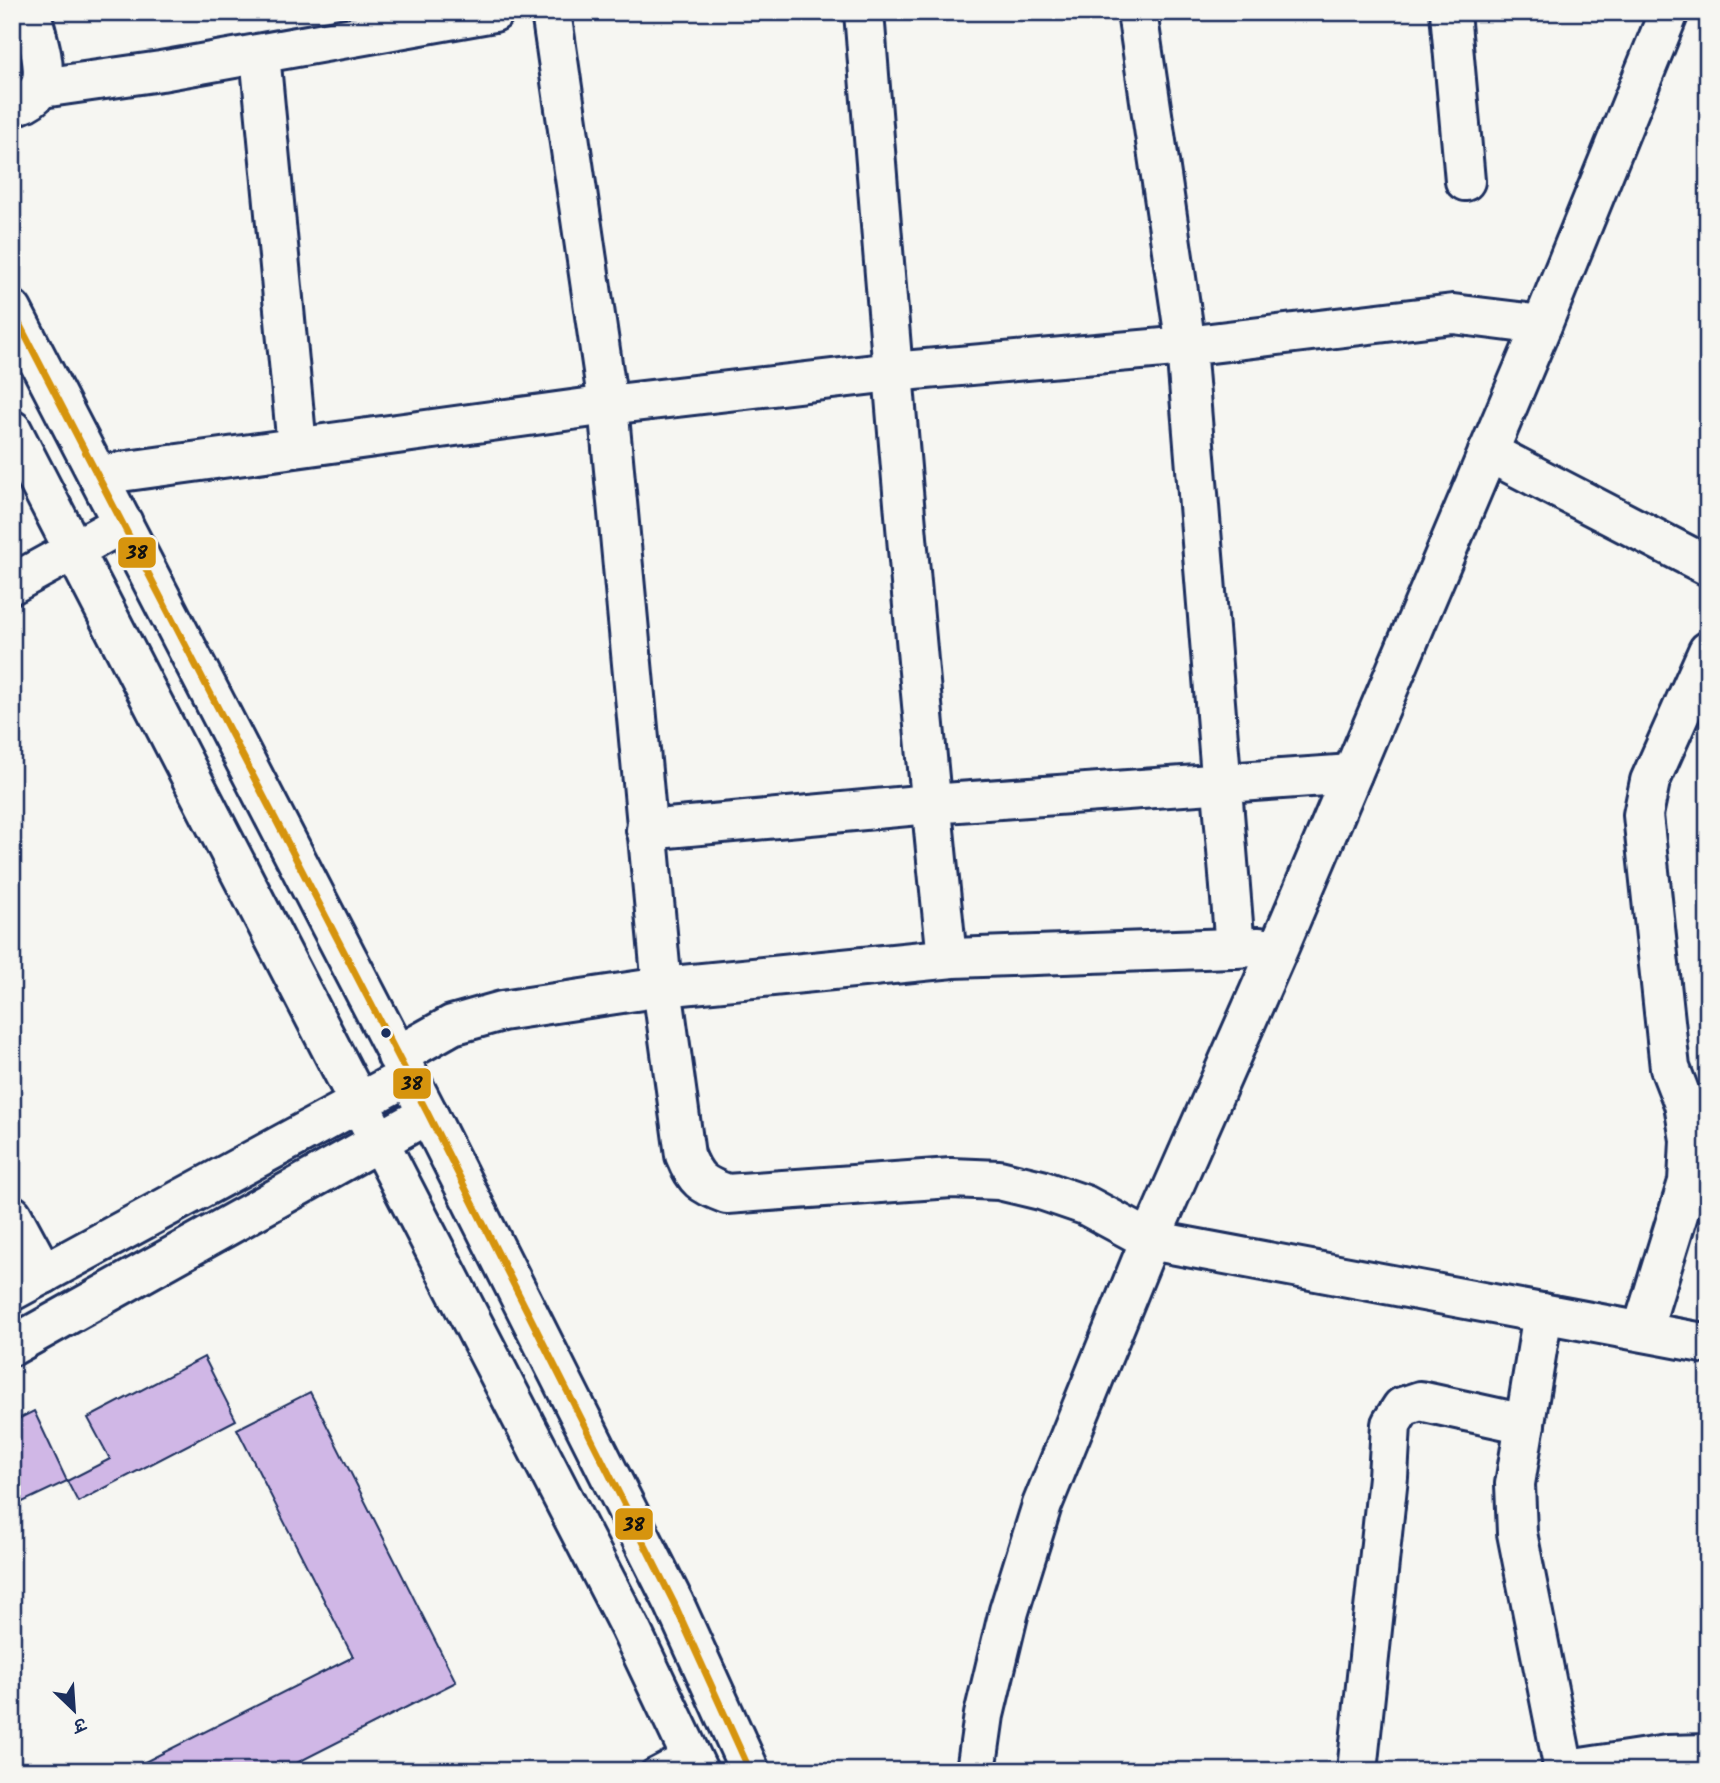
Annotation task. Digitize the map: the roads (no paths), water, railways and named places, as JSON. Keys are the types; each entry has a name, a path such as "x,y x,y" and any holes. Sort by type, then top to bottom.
{"street":[{"path":"27,97 44,75 31,12"},
{"path":"27,97 494,12"},
{"path":"551,12 608,405 662,988 685,1155 694,1175 708,1187 727,1194 951,1178 999,1180 1041,1190 1085,1205 1150,1240 1708,1343"},
{"path":"864,12 892,372 930,804 947,958"},
{"path":"1138,12 1186,346 1235,948"},
{"path":"1450,12 1465,181"},
{"path":"976,1771 984,1715 1009,1611 1042,1505 1150,1240 1279,947 1542,325 1669,12"},
{"path":"260,54 297,447"},
{"path":"12,310 428,1114 674,1603 750,1771"},
{"path":"98,475 608,405 892,372 1186,346 1453,314 1542,325"},
{"path":"12,430 624,1616 693,1761"},
{"path":"1488,452 1708,566"},
{"path":"12,584 123,523"},
{"path":"1642,1331 1688,1182 1690,1140 1684,1104 1670,1068 1643,815 1650,781 1708,651"},
{"path":"646,830 930,804 1352,774"},
{"path":"12,1214 28,1282 358,1102 452,1026 502,1011 662,988 947,958 1279,947"},
{"path":"12,1346 428,1114"},
{"path":"1543,1313 1515,1484 1517,1533 1562,1771 1667,1755 1708,1754"},
{"path":"1357,1771 1388,1477 1391,1424 1402,1407 1420,1401 1525,1424"}],"lane":[{"path":"651,1771 693,1761"}]}
